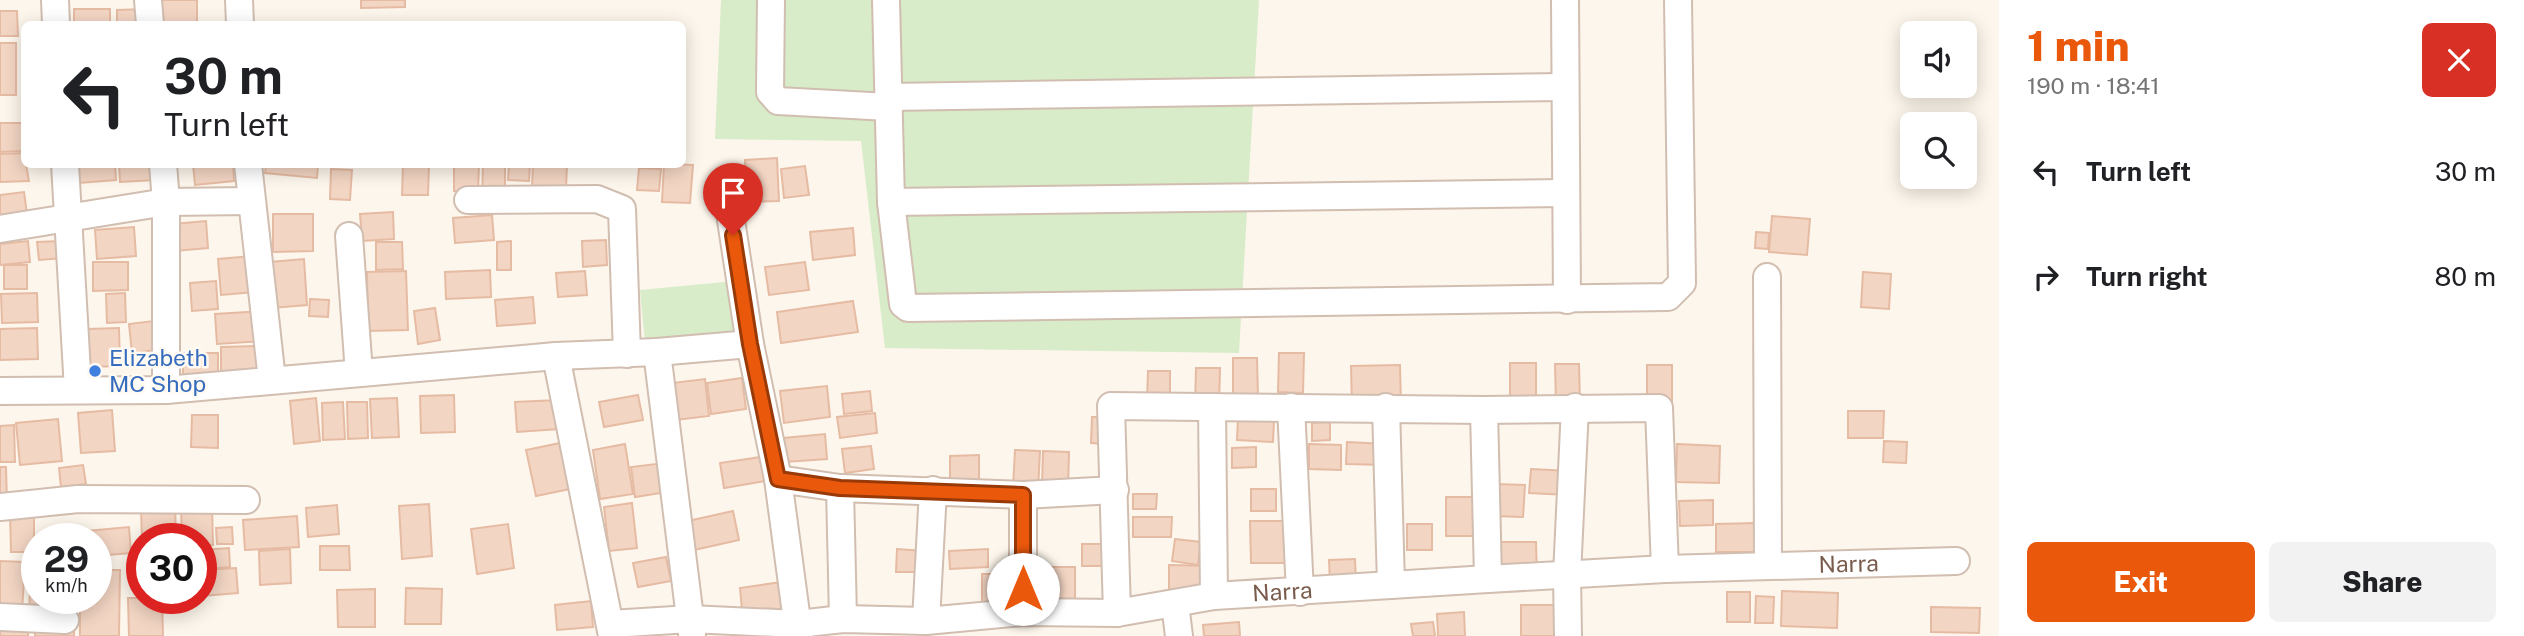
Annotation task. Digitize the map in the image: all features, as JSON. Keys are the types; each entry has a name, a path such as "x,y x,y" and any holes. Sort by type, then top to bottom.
{"street":[{"path":"55,0 56,21"},
{"path":"148,0 150,21"},
{"path":"239,0 240,21"},
{"path":"771,0 770,92 778,101 889,102 1565,87"},
{"path":"886,0 891,202 903,304 908,308 1668,297 1679,290 1682,284 1678,0"},
{"path":"1565,0 1567,300"},
{"path":"65,168 78,390"},
{"path":"163,168 166,202 166,390"},
{"path":"248,168 272,380"},
{"path":"725,181 750,344 778,479 798,630"},
{"path":"891,202 1566,193"},
{"path":"468,200 597,199 622,209 627,354"},
{"path":"0,229 166,202 250,201"},
{"path":"349,236 359,373"},
{"path":"1767,276 1768,566"},
{"path":"0,391 166,390 556,356 627,354 750,344"},
{"path":"657,352 691,627"},
{"path":"556,356 611,630"},
{"path":"1117,613 1111,406 1484,410 1660,408 1665,569"},
{"path":"1212,407 1214,596"},
{"path":"1292,407 1300,592"},
{"path":"1386,407 1391,585"},
{"path":"1568,636 1567,575 1575,407"},
{"path":"1484,410 1488,579"},
{"path":"778,479 840,488 933,489 1023,495 1115,490"},
{"path":"840,488 844,619"},
{"path":"926,621 933,489"},
{"path":"1023,495 1023,612"},
{"path":"0,507 78,499 246,500"},
{"name":"Narra","path":"611,630 691,627 798,630 844,619 926,621 1023,612 1117,613 1214,596 1488,579 1665,569 1956,561"},
{"path":"1175,604 1179,636"},
{"path":"0,617 65,620"}],"green space":[{"path":"721,0 1259,0 1239,353 885,348 861,141 715,139"},
{"path":"735,281 739,334 645,342 640,290"}],"building":[{"path":"160,0 197,0 197,21 160,21"},
{"path":"361,0 405,0 405,7 361,8"},
{"path":"74,9 110,9 110,21 74,21"},
{"path":"146,9 147,21 117,21 117,10"},
{"path":"0,11 17,11 18,36 0,36"},
{"path":"0,43 16,43 16,95 0,95"},
{"path":"0,123 21,123 21,151 0,152"},
{"path":"21,153 21,168 27,168 29,181 0,182 0,154"},
{"path":"777,158 779,201 747,202 745,160"},
{"path":"686,165 693,165 690,203 662,202 664,168 686,168"},
{"path":"805,166 809,195 784,198 781,169"},
{"path":"78,168 115,168 116,180 79,183"},
{"path":"119,168 155,168 156,180 120,182"},
{"path":"193,168 233,168 234,181 195,185"},
{"path":"266,168 318,168 317,178 265,173"},
{"path":"403,168 429,168 428,195 402,195"},
{"path":"454,168 479,168 478,192 454,191"},
{"path":"483,168 505,168 505,199 482,199"},
{"path":"509,168 530,168 529,181 508,180"},
{"path":"533,168 567,168 566,189 532,188"},
{"path":"639,168 661,169 659,191 637,190"},
{"path":"331,169 352,170 350,200 330,199"},
{"path":"24,192 28,221 0,224 0,195"},
{"path":"393,212 394,239 362,241 360,214"},
{"path":"273,214 313,214 313,251 273,252"},
{"path":"492,215 494,240 455,243 453,218"},
{"path":"1772,216 1810,219 1807,255 1769,252"},
{"path":"206,221 208,248 175,251 173,224"},
{"path":"134,227 136,256 97,259 95,230"},
{"path":"853,228 855,255 813,260 810,232"},
{"path":"1756,232 1769,233 1768,249 1755,248"},
{"path":"606,240 607,265 583,267 582,241"},
{"path":"28,241 30,262 0,265 0,244"},
{"path":"62,241 63,258 39,260 37,242"},
{"path":"511,241 511,270 497,270 497,242"},
{"path":"376,242 402,242 403,269 376,270"},
{"path":"252,256 255,292 221,295 218,259"},
{"path":"304,259 307,305 272,308 270,262"},
{"path":"93,262 128,262 128,290 93,291"},
{"path":"805,262 809,290 769,295 765,267"},
{"path":"4,265 27,265 27,289 4,289"},
{"path":"490,270 491,297 446,299 445,272"},
{"path":"406,271 408,330 368,331 367,272"},
{"path":"585,271 587,295 558,297 556,273"},
{"path":"1863,272 1891,274 1889,309 1861,307"},
{"path":"216,281 218,309 192,311 190,283"},
{"path":"37,293 38,322 2,323 1,294"},
{"path":"125,293 126,322 107,323 106,294"},
{"path":"533,297 535,323 497,326 495,300"},
{"path":"310,299 329,300 328,317 309,316"},
{"path":"853,301 858,332 781,343 777,312"},
{"path":"435,308 440,340 418,344 414,311"},
{"path":"262,311 264,341 217,344 215,314"},
{"path":"153,321 156,350 132,353 129,324"},
{"path":"37,328 38,359 0,360 0,329"},
{"path":"119,328 120,366 89,367 88,329"},
{"path":"258,346 258,377 221,377 221,347"},
{"path":"183,353 218,353 218,382 183,381"},
{"path":"1279,353 1304,353 1303,393 1278,392"},
{"path":"1233,358 1257,358 1258,397 1233,398"},
{"path":"1510,363 1536,363 1536,405 1510,405"},
{"path":"1555,364 1579,364 1580,405 1556,405"},
{"path":"1400,365 1401,405 1352,407 1351,366"},
{"path":"1647,365 1672,365 1672,402 1647,402"},
{"path":"1196,368 1220,368 1219,406 1195,406"},
{"path":"1148,371 1170,371 1170,402 1147,402"},
{"path":"742,378 746,409 711,414 707,383"},
{"path":"705,379 709,416 676,420 672,383"},
{"path":"827,386 830,417 784,423 780,391"},
{"path":"870,391 872,411 844,414 842,394"},
{"path":"454,395 455,432 421,433 420,396"},
{"path":"638,395 643,420 604,427 599,402"},
{"path":"316,398 320,441 294,444 290,401"},
{"path":"397,398 399,437 372,438 370,399"},
{"path":"558,400 559,429 517,432 515,402"},
{"path":"343,402 345,439 323,440 322,403"},
{"path":"347,402 367,402 368,438 348,439"},
{"path":"112,410 115,451 81,453 78,413"},
{"path":"1848,411 1884,411 1883,438 1848,438"},
{"path":"875,413 877,433 840,438 837,417"},
{"path":"192,415 218,415 218,448 191,447"},
{"path":"1092,417 1106,417 1105,444 1091,443"},
{"path":"1238,418 1274,420 1273,442 1237,440"},
{"path":"58,419 62,461 20,465 16,423"},
{"path":"1330,422 1330,440 1312,441 1312,423"},
{"path":"14,425 15,462 0,462 0,426"},
{"path":"825,434 827,459 785,462 784,438"},
{"path":"1884,441 1907,442 1906,463 1883,462"},
{"path":"565,442 575,488 536,496 526,450"},
{"path":"1347,442 1385,444 1384,465 1346,464"},
{"path":"625,444 633,494 600,499 593,450"},
{"path":"1309,444 1341,445 1341,470 1309,469"},
{"path":"1677,444 1720,446 1719,483 1676,482"},
{"path":"871,446 874,469 845,473 842,449"},
{"path":"1256,447 1256,467 1232,468 1232,448"},
{"path":"1015,450 1040,451 1038,490 1013,488"},
{"path":"1043,451 1069,452 1068,487 1042,486"},
{"path":"979,455 979,490 950,490 950,456"},
{"path":"761,457 765,481 724,488 720,463"},
{"path":"664,463 667,492 635,497 631,467"},
{"path":"83,465 86,484 61,487 59,468"},
{"path":"0,467 6,467 7,502 0,502"},
{"path":"1531,469 1569,471 1568,495 1529,493"},
{"path":"1496,484 1525,485 1523,517 1494,516"},
{"path":"1251,489 1276,489 1276,511 1251,511"},
{"path":"1133,494 1157,494 1156,509 1133,509"},
{"path":"1446,497 1485,497 1485,536 1446,536"},
{"path":"1713,500 1713,525 1680,526 1679,501"},
{"path":"632,503 637,548 609,551 604,507"},
{"path":"429,504 432,556 402,559 399,506"},
{"path":"175,505 176,523 142,523 141,507"},
{"path":"337,505 339,534 308,537 306,508"},
{"path":"212,506 212,523 182,523 181,507"},
{"path":"10,511 34,511 34,523 21,523 21,552 11,552"},
{"path":"733,511 739,540 694,550 688,521"},
{"path":"297,516 299,547 245,550 243,520"},
{"path":"1133,517 1172,517 1171,537 1133,537"},
{"path":"1250,521 1285,521 1285,563 1251,563"},
{"path":"1757,523 1758,552 1716,552 1716,524"},
{"path":"508,524 514,568 477,574 471,529"},
{"path":"1407,524 1432,524 1432,550 1407,550"},
{"path":"126,527 126,553 112,555 112,529"},
{"path":"232,527 233,544 217,544 217,528"},
{"path":"1175,539 1201,542 1198,565 1172,561"},
{"path":"1500,542 1536,542 1537,575 1501,576"},
{"path":"1082,544 1113,544 1114,566 1082,566"},
{"path":"320,546 349,546 350,570 320,570"},
{"path":"229,548 230,567 217,568 217,549"},
{"path":"290,549 291,583 260,585 259,551"},
{"path":"897,549 923,551 922,572 896,572"},
{"path":"988,549 988,567 950,569 949,551"},
{"path":"666,557 671,581 638,587 633,563"},
{"path":"1355,559 1356,582 1330,584 1329,560"},
{"path":"0,561 21,562 21,612 0,611"},
{"path":"1169,565 1210,566 1209,591 1169,591"},
{"path":"1034,567 1075,567 1075,599 1033,598"},
{"path":"236,568 238,593 217,595 217,569"},
{"path":"112,570 120,570 119,636 80,636 80,614 112,614"},
{"path":"982,574 1013,574 1013,602 982,602"},
{"path":"782,582 786,615 743,620 740,588"},
{"path":"406,588 442,589 441,624 405,624"},
{"path":"375,589 375,627 338,627 337,590"},
{"path":"1782,591 1838,593 1837,628 1781,626"},
{"path":"1727,592 1750,592 1750,622 1727,622"},
{"path":"1756,596 1774,597 1773,623 1755,623"},
{"path":"591,601 593,627 557,630 555,605"},
{"path":"1521,605 1563,605 1564,636 1521,636"},
{"path":"1931,607 1980,608 1979,633 1931,632"},
{"path":"1464,612 1465,636 1438,636 1437,614"},
{"path":"128,614 162,614 163,636 129,636"},
{"path":"1239,622 1240,636 1204,636 1203,625"},
{"path":"1433,622 1435,636 1413,636 1411,624"},
{"path":"74,623 74,636 35,636 35,624"},
{"path":"0,624 28,624 28,636 0,636"}],"place":[{"name":"Elizabeth MC Shop","path":"95,371"}],"route":[{"path":"733,235 750,344 778,479 840,488 933,489 1023,495 1023,589"}]}
